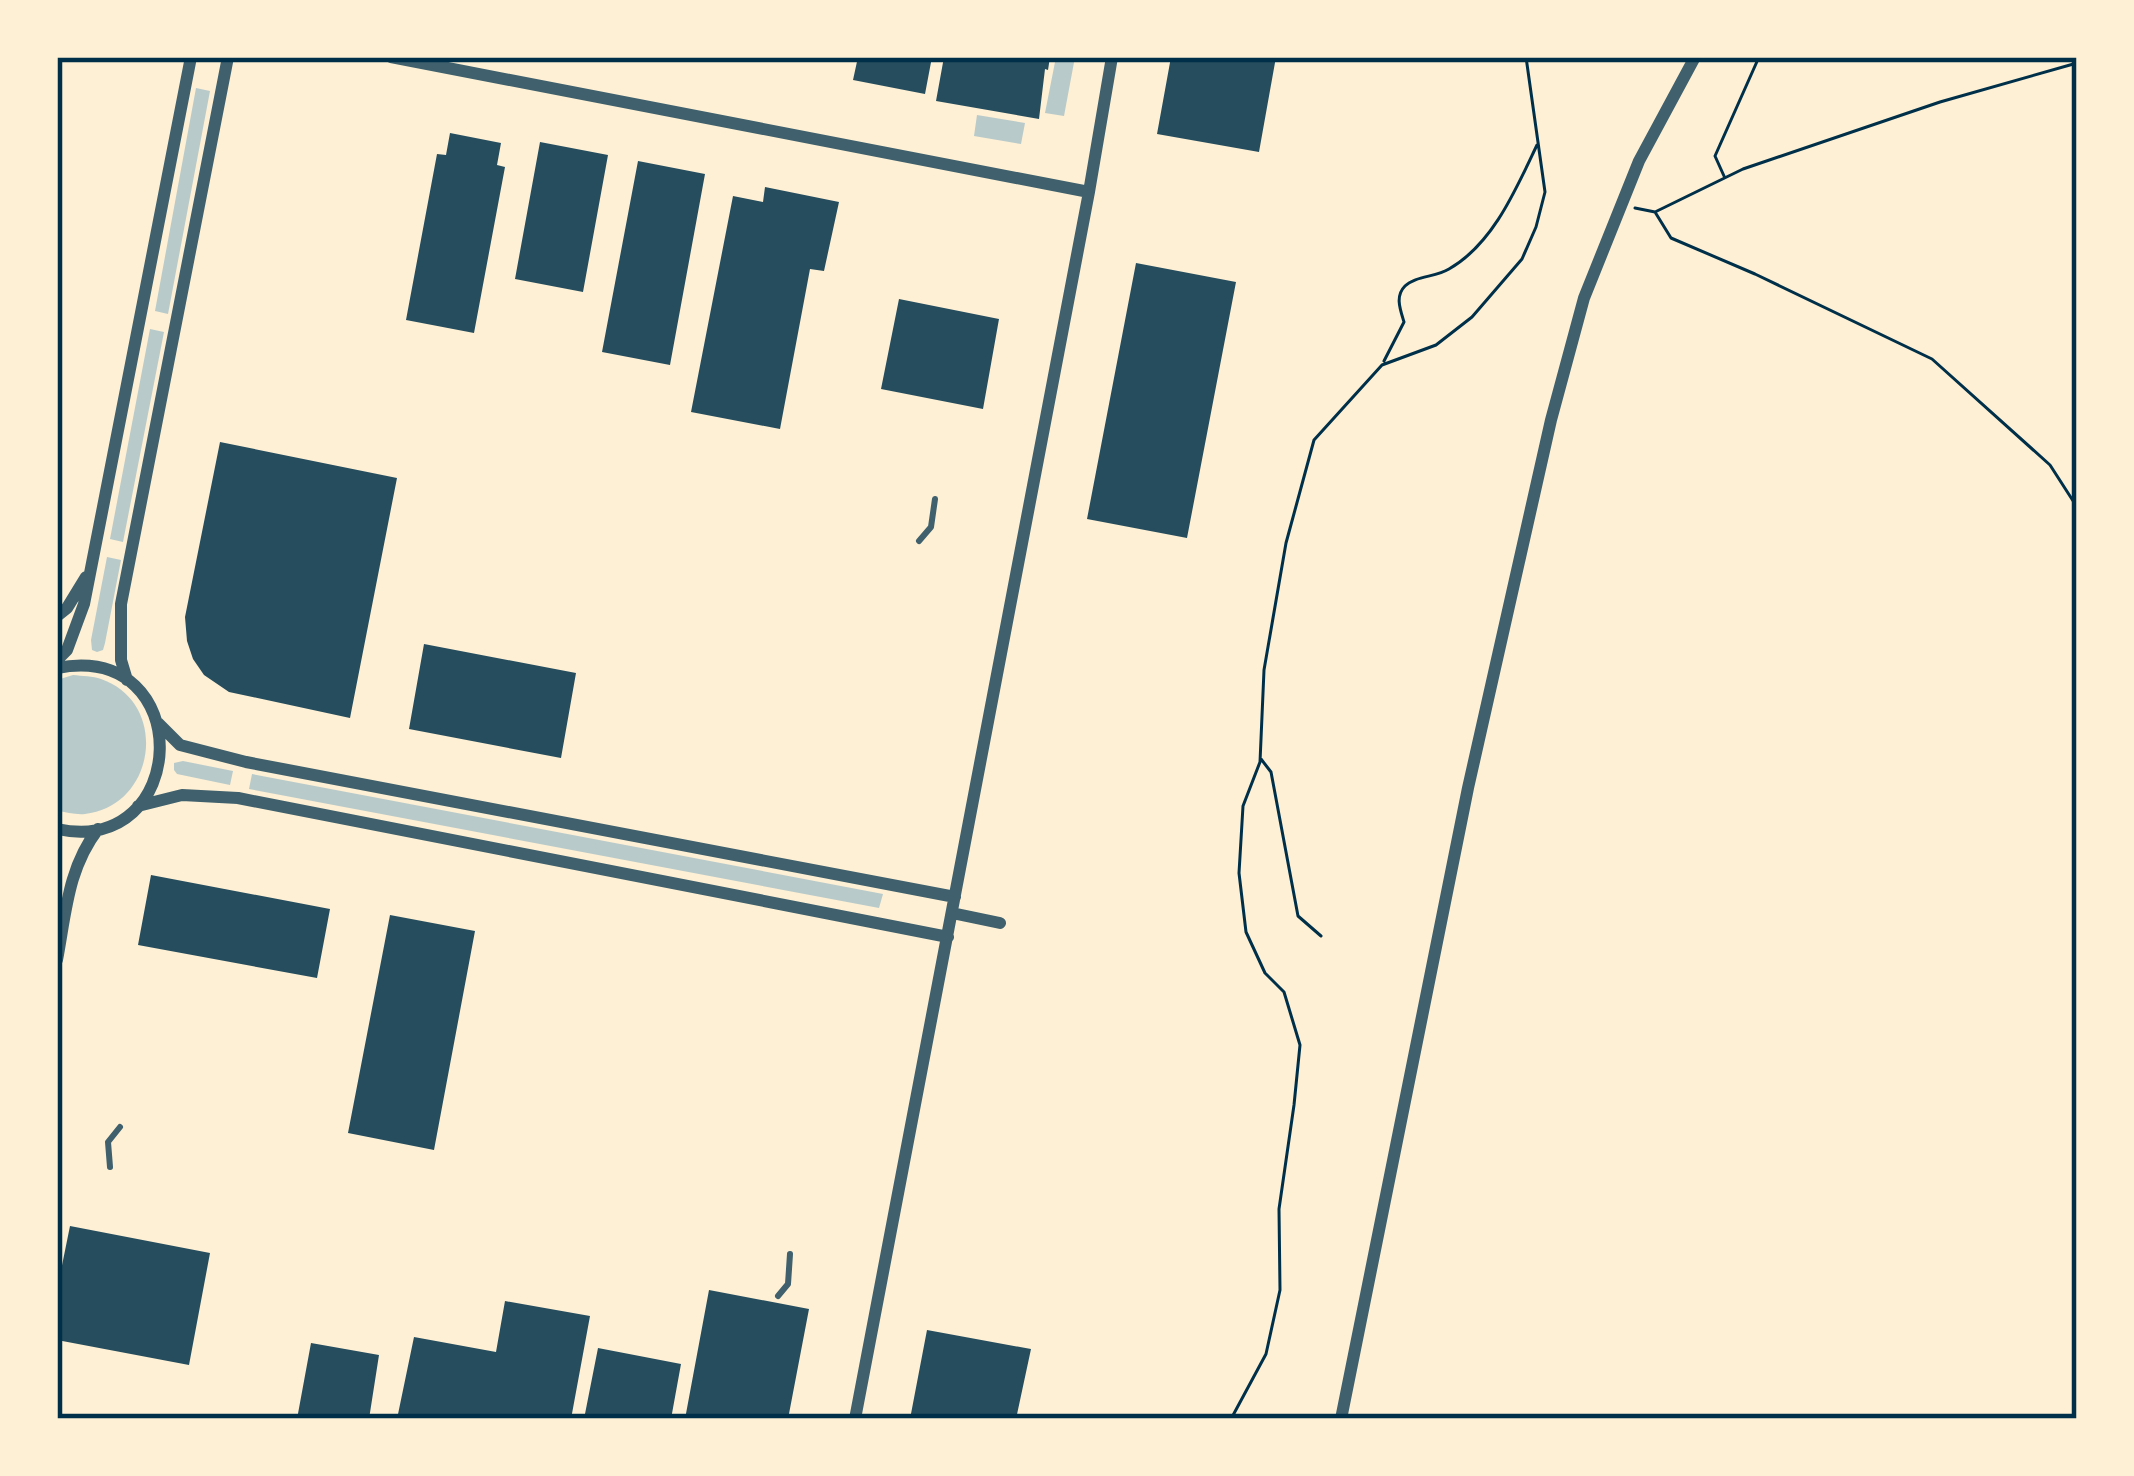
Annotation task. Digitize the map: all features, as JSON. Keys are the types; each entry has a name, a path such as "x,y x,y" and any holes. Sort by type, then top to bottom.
{"street":[{"path":"57,664 76,631 90,572 191,57"},
{"path":"127,680 122,660 122,604 228,57"},
{"path":"391,57 1089,192"},
{"path":"855,1419 1112,57"},
{"path":"1341,1419 1468,788 1551,421 1584,298 1639,161 1695,57"},
{"path":"57,616 90,572"},
{"path":"57,664 103,668 127,680 180,745 246,762 956,897"},
{"path":"138,806 157,776 158,723"},
{"path":"57,829 98,829 160,798 238,797 948,938"},
{"path":"57,960 74,870 98,829"},
{"path":"952,913 1000,922"}],"lane":[{"path":"919,541 931,527 935,499"},
{"path":"110,1167 108,1142 120,1127"},
{"path":"778,1296 788,1284 790,1254"}],"path":[{"path":"1382,364 1436,346 1472,317 1522,259 1545,192 1526,57"},
{"path":"1725,178 1715,155 1759,57"},
{"path":"1622,205 1655,212 1743,169 1940,102 2077,63"},
{"path":"1231,1419 1266,1354 1280,1290 1279,1209 1300,1046 1284,992 1265,973 1246,932 1239,874 1243,806 1260,758 1264,670 1286,543 1314,440 1382,364 1404,322 1400,292 1410,280 1453,267 1484,238 1538,144"},
{"path":"1655,212 1671,238 1932,359 2050,465 2077,507"},
{"path":"1260,758 1271,772 1298,916 1321,936"}],"shaded area":[{"path":"1056,57 1075,57 1064,116 1045,113"},
{"path":"196,88 210,91 168,314 155,311"},
{"path":"977,115 1025,123 1021,144 974,136"},
{"path":"150,329 164,332 123,542 110,539"},
{"path":"107,557 121,560 105,643 97,652 91,640"},
{"path":"73,675 101,679 123,691 138,709 145,730 139,774 127,793 109,807 85,814 57,811 57,680"},
{"path":"174,763 233,771 230,785 177,774"},
{"path":"252,774 883,894 879,908 249,789"}],"building":[{"path":"858,57 932,57 925,94 853,80"},
{"path":"944,57 1050,57 1039,119 936,101"},
{"path":"1171,57 1276,57 1259,152 1157,134"},
{"path":"450,133 501,143 497,165 505,167 474,333 406,320 437,154 446,155"},
{"path":"540,142 608,155 583,292 515,279"},
{"path":"638,161 705,174 670,365 602,352"},
{"path":"765,187 839,202 824,271 810,269 780,429 691,412 733,196 763,202"},
{"path":"1136,263 1236,282 1187,538 1087,519"},
{"path":"899,299 999,319 983,409 881,389"},
{"path":"220,442 397,478 350,718 229,692 204,675 193,659 185,617"},
{"path":"424,644 576,673 561,758 409,729"},
{"path":"151,875 330,909 317,978 138,945"},
{"path":"390,915 475,931 434,1150 348,1133"},
{"path":"70,1226 210,1253 189,1365 57,1340 57,1290"},
{"path":"709,1290 809,1309 788,1419 685,1419"},
{"path":"505,1301 590,1316 571,1419 397,1419 414,1337 496,1352"},
{"path":"927,1330 1031,1349 1016,1419 910,1419"},
{"path":"311,1343 379,1355 369,1419 297,1419"},
{"path":"598,1348 681,1364 671,1419 584,1419"}]}
